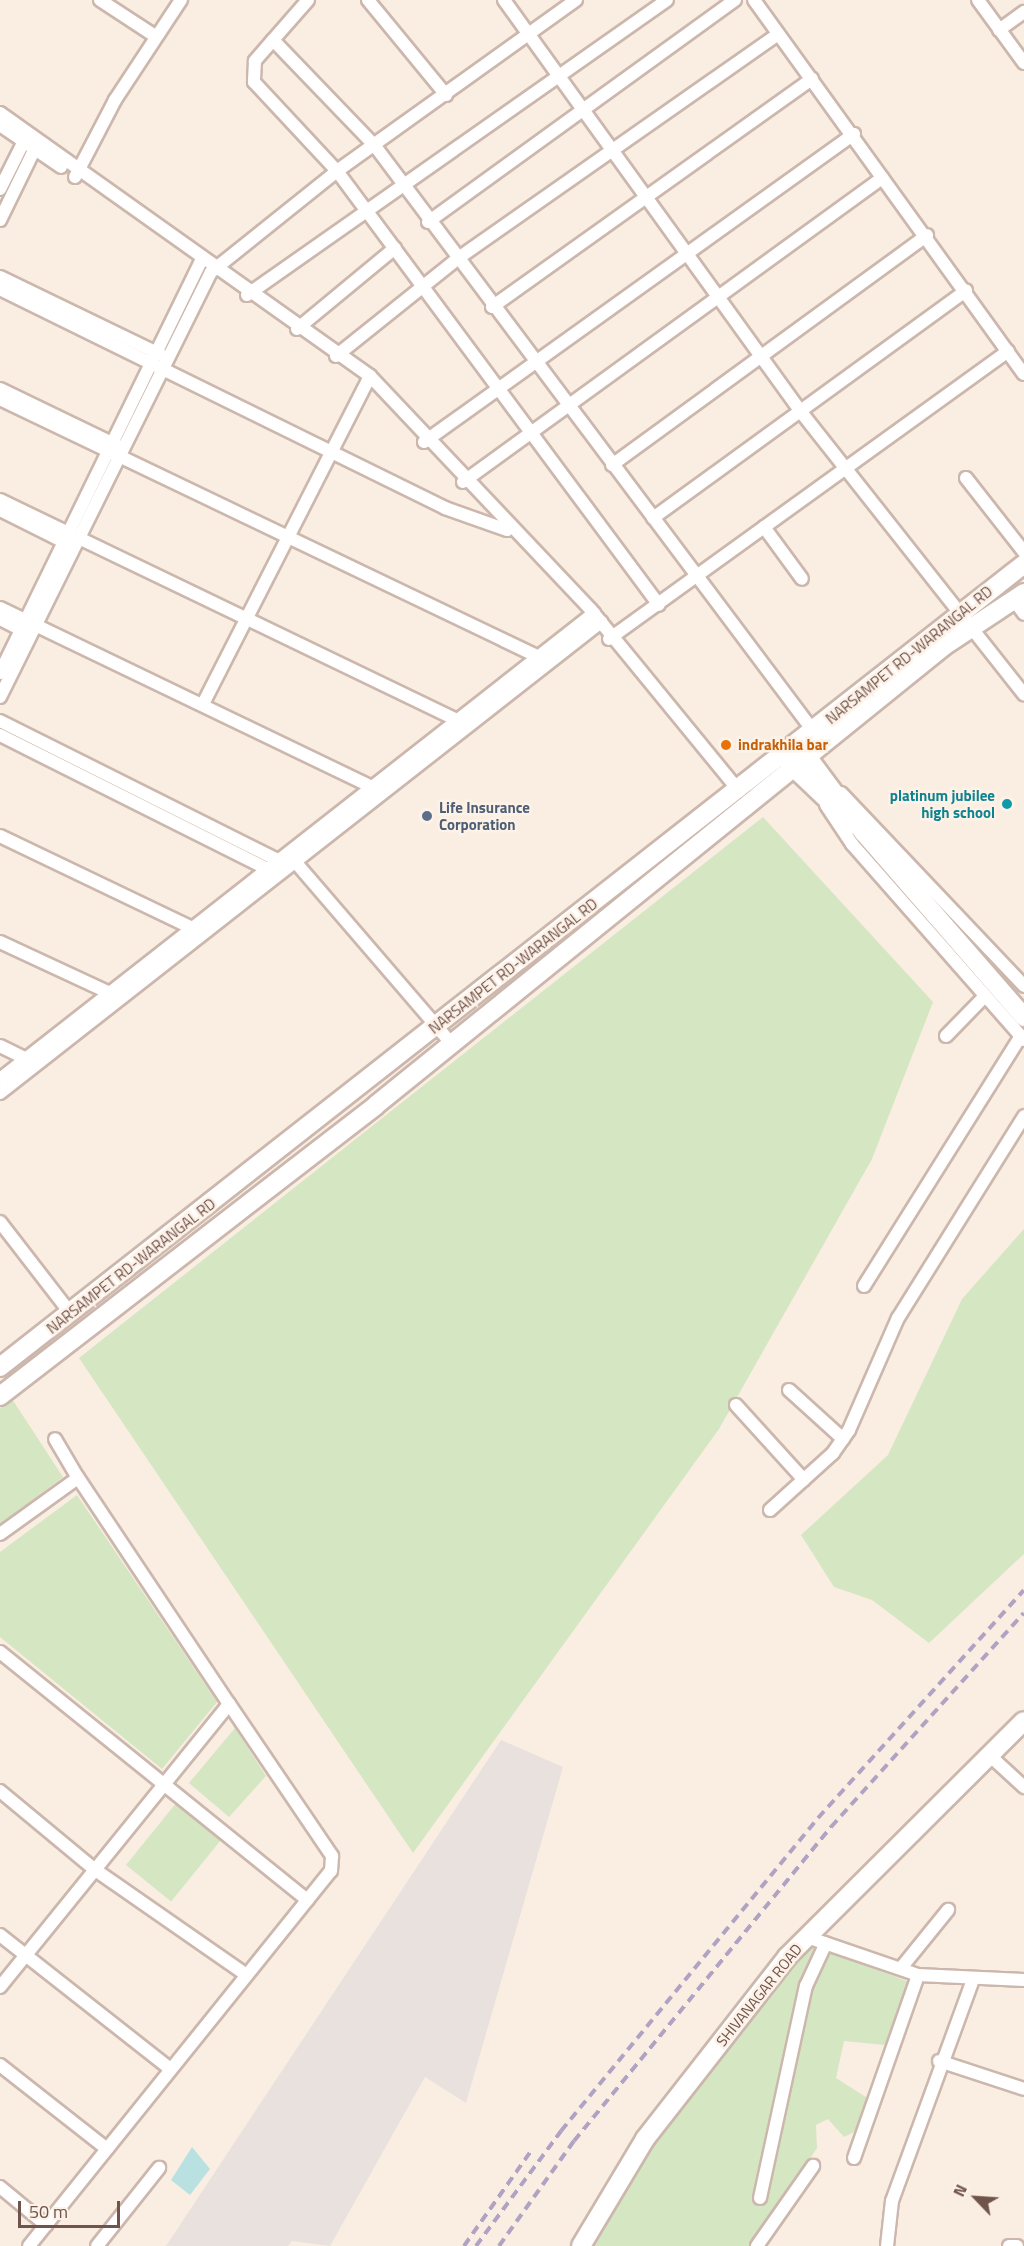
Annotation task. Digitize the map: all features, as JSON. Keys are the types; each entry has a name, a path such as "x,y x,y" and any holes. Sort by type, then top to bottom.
{"main road":[{"name":"NARSAMPET RD-WARANGAL RD","path":"0,1367 71,1314 798,745 956,613 1024,564"},
{"name":"NARSAMPET RD-WARANGAL RD","path":"0,1396 452,1044 968,630 1021,602"},
{"path":"798,745 810,759 828,793 1024,1017"},
{"path":"783,756 795,771 828,793"},
{"name":"SHIVANAGAR ROAD","path":"581,2246 645,2139 807,1936 988,1754 1024,1721"}],"street":[{"path":"77,174 155,36 181,0"},
{"path":"308,0 255,61 254,82 337,171 395,248 494,388 659,604"},
{"path":"368,0 446,95"},
{"path":"504,0 690,251 801,412 968,630 1024,694"},
{"path":"158,361 214,270 337,171 576,0"},
{"path":"250,294 405,189 559,74 667,0"},
{"path":"428,222 735,0"},
{"path":"754,0 854,135 882,178 927,235 1024,374"},
{"path":"978,0 1024,63"},
{"path":"103,1 155,36"},
{"path":"999,30 1024,12"},
{"path":"338,354 457,259 778,34"},
{"path":"273,40 375,146 428,222 653,518 694,577 814,732"},
{"path":"492,307 812,79"},
{"path":"0,113 26,137 77,174 338,354 369,378 595,619 736,792"},
{"path":"0,125 26,137"},
{"path":"427,440 494,388 534,363 854,135"},
{"path":"3,178 26,137"},
{"path":"0,220 37,145"},
{"path":"466,481 882,178"},
{"path":"612,465 927,235"},
{"path":"299,327 395,248"},
{"path":"0,697 28,627 70,536 158,361 201,261"},
{"path":"0,277 329,450 445,508 507,530"},
{"path":"0,289 158,361"},
{"path":"653,518 966,291"},
{"path":"611,639 1008,351"},
{"path":"203,704 329,450 369,378"},
{"path":"0,389 114,450 550,662"},
{"path":"0,399 114,450"},
{"path":"966,478 1024,552"},
{"path":"466,481 507,530 595,619"},
{"path":"0,500 70,536 468,725"},
{"path":"0,510 70,536"},
{"path":"764,527 802,579"},
{"path":"0,608 28,627"},
{"path":"0,619 28,627 203,704 376,789"},
{"path":"0,1093 376,789 456,720 538,656 595,619"},
{"path":"376,789 468,725 550,662 595,619"},
{"path":"0,673 28,627"},
{"path":"0,721 283,864 452,1044"},
{"path":"0,735 283,864"},
{"path":"828,793 879,828 1024,986"},
{"path":"828,793 852,844 1022,1038 864,1286"},
{"path":"0,836 192,928"},
{"path":"0,1079 192,928 283,864"},
{"path":"0,942 110,993"},
{"path":"946,1036 985,996"},
{"path":"0,1046 27,1059"},
{"path":"770,1510 804,1480 843,1439 897,1318 1024,1116"},
{"path":"0,1222 71,1314"},
{"path":"789,1390 843,1439"},
{"path":"735,1405 804,1480"},
{"path":"29,2246 245,1974 332,1871 332,1856 78,1478 55,1439"},
{"path":"0,1534 78,1478"},
{"path":"0,1652 165,1782 307,1900"},
{"path":"0,1987 230,1704"},
{"path":"988,1754 1024,1787"},
{"path":"0,1791 94,1869 245,1974"},
{"path":"901,1968 948,1911"},
{"path":"0,1935 170,2069"},
{"path":"807,1936 918,1975 973,1980 1024,1980"},
{"path":"760,2198 806,1986 826,1943"},
{"path":"855,2158 918,1975"},
{"path":"887,2246 892,2201 939,2061 973,1980"},
{"path":"939,2061 1024,2089"},
{"path":"0,2065 107,2150"},
{"path":"758,2246 813,2166"},
{"path":"97,2246 159,2168"},
{"path":"0,2187 46,2225"},
{"path":"1009,2246 1017,2246"}],"shaded area":[{"path":"501,1740 563,1767 466,2103 425,2077 330,2246 292,2241 288,2246 166,2246"}],"green space":[{"path":"763,817 933,1002 872,1159 719,1429 413,1853 79,1358"},
{"path":"1024,1229 1024,1554 929,1643 872,1600 834,1587 801,1535 888,1455 962,1299"},
{"path":"12,1399 63,1477 0,1525 0,1408"},
{"path":"77,1495 217,1702 162,1769 0,1637 0,1552"},
{"path":"235,1728 266,1776 229,1817 189,1783"},
{"path":"177,1802 222,1839 171,1901 126,1865"},
{"path":"811,1944 909,1982 885,2045 844,2041 836,2078 869,2099 858,2130 844,2137 828,2119 816,2125 817,2148 752,2246 588,2246 678,2109"}],"water":[{"path":"192,2147 210,2169 190,2195 171,2180"}],"railway":[{"path":"476,2246 561,2131 818,1818 1024,1590"},
{"path":"499,2246 574,2141 831,1827 1024,1613"},
{"path":"464,2246 531,2151"}],"place":[{"name":"indrakhila bar","path":"726,745"},
{"name":"platinum jubilee high school","path":"1007,804"},
{"name":"Life Insurance Corporation","path":"427,816"}]}
